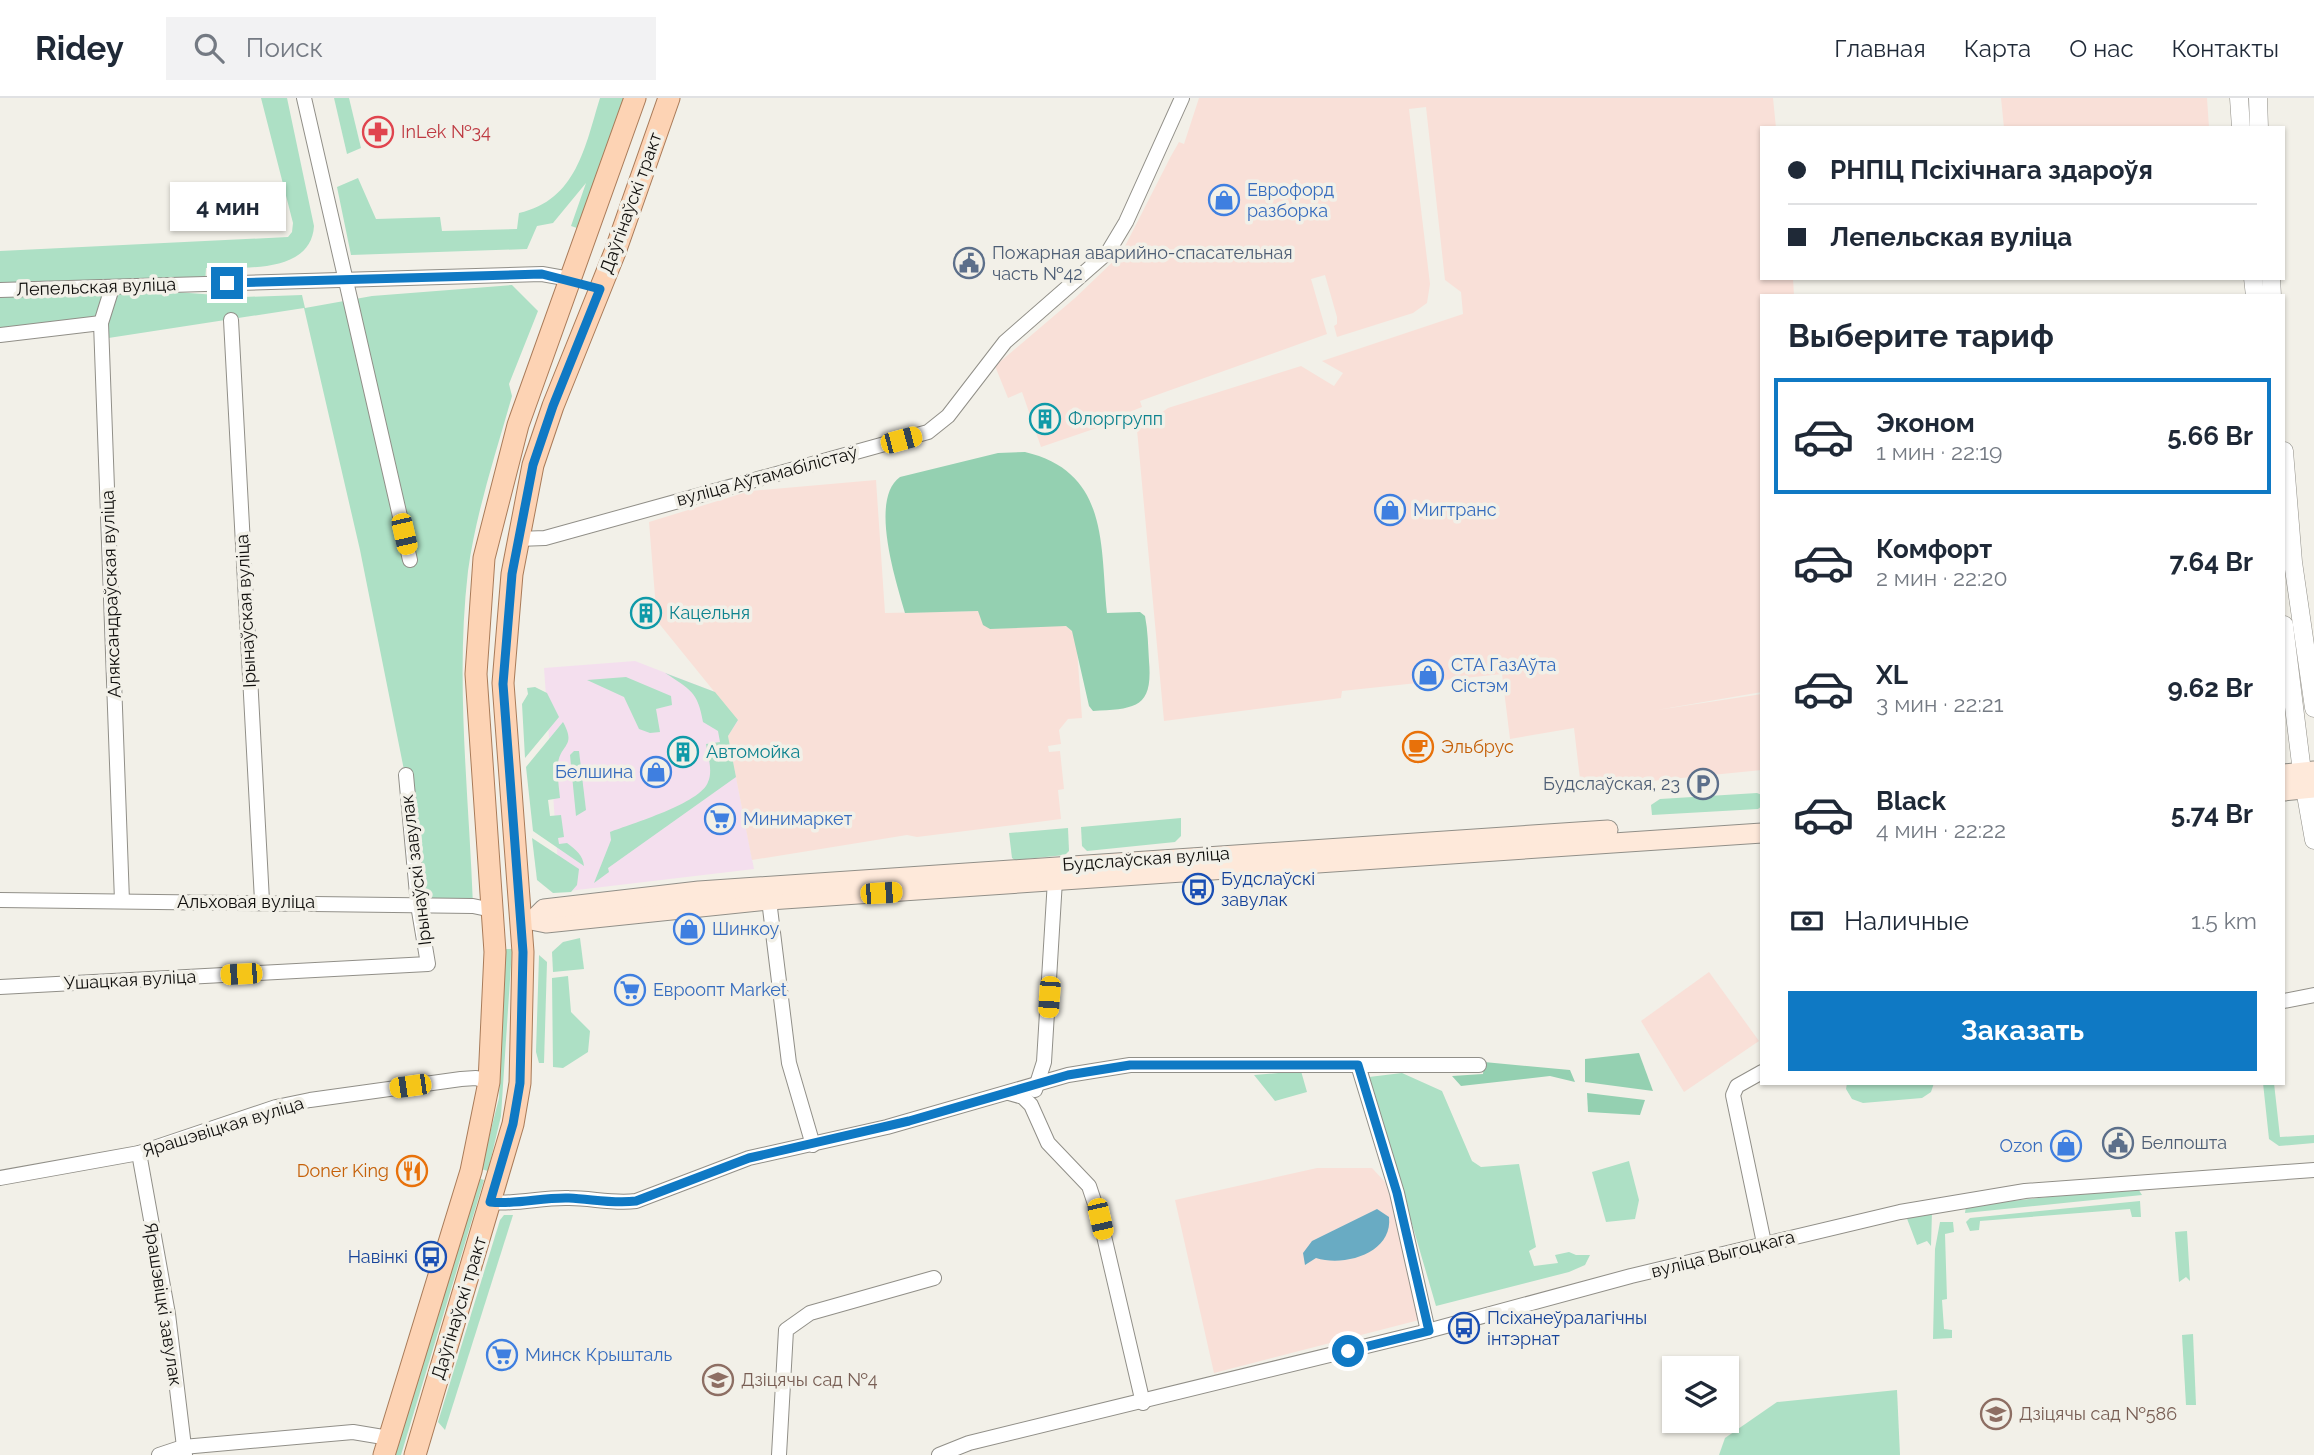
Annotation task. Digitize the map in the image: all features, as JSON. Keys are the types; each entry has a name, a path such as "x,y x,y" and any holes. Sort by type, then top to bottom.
{"main road":[{"name":"Даўгінаўскі тракт","path":"386,1446 471,1171 488,1082 495,952 479,741 478,625 487,545 518,425 635,98"},
{"name":"Даўгінаўскі тракт","path":"415,1455 513,1124 520,1083 523,952 528,918 503,684 507,620 518,539 533,465 553,406 600,289 669,98"},
{"path":"570,279 600,289"},
{"path":"479,741 508,739"},
{"path":"2285,791 2304,779"},
{"name":"Будслаўская вуліца","path":"528,918 544,909 699,891 1760,820"},
{"name":"Будслаўская вуліца","path":"528,918 546,923 769,900 1760,833"},
{"path":"492,910 528,918"}],"street":[{"path":"304,98 411,560"},
{"name":"вуліца Аўтамабілістаў","path":"518,539 545,538 928,432 948,416 1005,342 1108,252 1126,222 1182,98"},
{"path":"2238,98 2241,126"},
{"path":"2258,98 2259,126"},
{"name":"Лепельская вуліца","path":"0,290 542,274 570,279"},
{"name":"Аляксандраўская вуліца","path":"113,288 102,323 122,901"},
{"name":"Ірынаўская вуліца","path":"231,320 262,901"},
{"path":"0,335 102,323"},
{"path":"2285,463 2293,562 2314,708"},
{"path":"2285,633 2314,840"},
{"name":"Ірынаўскі завулак","path":"405,775 418,905 428,964"},
{"path":"1031,1105 1044,1062 1055,880"},
{"name":"Альховая вуліца","path":"0,900 262,901 473,906 492,910"},
{"path":"769,900 789,1063 813,1144"},
{"name":"Ушацкая вуліца","path":"0,987 428,964"},
{"path":"2285,1002 2314,995"},
{"path":"1044,1062 1051,1072 1068,1075"},
{"path":"490,1202 520,1203 568,1198 619,1203 636,1201 716,1168 1009,1093 1068,1075 1130,1065 1479,1065"},
{"path":"1358,1065 1397,1193 1429,1331"},
{"path":"1760,1073 1737,1086 1733,1095 1763,1243"},
{"name":"Ярашэвіцкая вуліца","path":"0,1178 139,1153 276,1107 310,1100 461,1079 476,1078 488,1082"},
{"path":"1009,1093 1023,1097 1031,1105 1048,1143 1089,1186 1100,1219 1143,1403"},
{"name":"Ярашэвіцкі завулак","path":"139,1153 168,1314 184,1451"},
{"name":"вуліца Выгоцкага","path":"939,1455 969,1443 1143,1403 1763,1243 1900,1212 2025,1191 2314,1170"},
{"path":"779,1455 786,1330 810,1312 934,1278"},
{"path":"159,1455 353,1432 386,1446"}],"shaded area":[{"path":"1199,98 1773,98 1776,126 1760,126 1760,280 1793,280 1794,294 1760,294 1760,692 1657,710 1760,694 1760,770 1581,788 1574,728 1510,739 1502,674 1342,691 1341,698 1164,721 1137,430 1168,408 1301,366 1334,386 1343,373 1322,361 1463,314 1461,292 1445,280 1426,107 1409,109 1430,284 1427,303 1413,313 1337,337 1334,326 1337,324 1337,317 1325,275 1311,279 1327,334 1140,401 1142,407 1122,415 1123,419 1041,447 1022,392 1008,398 995,366 1075,298 1121,254 1179,142 1184,144"},
{"path":"2001,98 2207,98 2209,126 2004,126"},
{"path":"876,480 885,613 978,611 990,629 1054,625 1066,626 1073,632 1077,649 1082,718 1068,719 1059,730 1061,744 1048,746 1049,752 1060,751 1064,789 1058,790 1061,819 917,837 907,835 752,860 728,736 738,721 657,621 649,522 750,491"},
{"path":"635,661 715,692 739,721 728,736 754,869 560,892 544,668"},
{"path":"1709,972 1759,1041 1684,1092 1641,1021"},
{"path":"1317,1168 1372,1168 1385,1182 1403,1236 1423,1319 1214,1373 1175,1200"}],"green space":[{"path":"261,98 287,98 314,226 310,242 301,253 288,261 272,265 206,268 205,284 122,288 243,297 302,295 305,308 372,296 512,285 538,311 509,384 512,396 481,505 468,571 464,612 463,696 473,906 418,905 405,775 360,550 304,308 102,339 101,324 0,335 0,251 288,237 293,223"},
{"path":"334,98 349,98 361,148 347,154"},
{"path":"600,98 626,98 580,229 571,226 586,183 553,223 537,226 527,249 351,255 337,187 358,178 376,219 440,217 442,231 517,229 519,213 539,206 554,196 576,169"},
{"path":"1025,452 1052,462 1072,476 1086,494 1095,514 1100,537 1107,613 1140,612 1145,616 1150,677 1144,697 1131,707 1093,711 1089,706 1072,631 1066,626 990,629 983,625 978,611 905,613 888,541 886,503 891,488 900,477 998,453"},
{"path":"665,673 715,692 738,720 728,736 736,777 608,868 609,872 594,883 611,840 610,832 693,798 708,782 710,768 706,744 720,742 718,731 703,722 692,692"},
{"path":"626,677 671,696 672,705 656,709 660,732 650,733 639,729 624,697 587,680"},
{"path":"535,687 547,693 559,717 525,758 522,704 528,694 527,688"},
{"path":"563,722 568,741 558,764 560,798 548,800 550,816 561,815 564,837 558,838 559,844 567,843 573,848 581,856 584,866 533,831 526,767"},
{"path":"579,751 586,810 576,816 570,755"},
{"path":"1757,793 1760,794 1760,808 1652,815 1651,805 1660,799"},
{"path":"1181,818 1181,836 1175,842 1087,851 1082,846 1081,827"},
{"path":"1068,828 1069,851 1065,855 1015,860 1012,858 1009,833"},
{"path":"532,838 579,869 577,885 571,892 553,893 537,880"},
{"path":"580,938 584,969 553,972 552,952 563,942"},
{"path":"506,949 512,949 501,1116 488,1171 481,1169 499,1098"},
{"path":"539,955 547,962 544,1063 539,1063 536,1052"},
{"path":"568,976 571,1012 590,1031 588,1052 563,1068 553,1067 552,978"},
{"path":"1639,1053 1653,1091 1585,1082 1585,1059"},
{"path":"1484,1062 1570,1070 1575,1082 1550,1076 1461,1086 1452,1076 1483,1074"},
{"path":"1301,1071 1307,1092 1275,1101 1254,1075"},
{"path":"1402,1073 1442,1091 1472,1161 1481,1167 1519,1164 1536,1247 1529,1251 1534,1266 1558,1263 1555,1255 1569,1252 1590,1255 1585,1265 1569,1272 1436,1306 1369,1077"},
{"path":"1847,1085 1933,1085 1931,1092 1922,1098 1863,1103 1852,1099"},
{"path":"2263,1085 2274,1085 2280,1137 2314,1135 2314,1143 2279,1146 2269,1139"},
{"path":"1587,1093 1645,1100 1640,1115 1588,1112"},
{"path":"1629,1161 1639,1200 1635,1219 1606,1222 1592,1172"},
{"path":"478,1178 484,1180 401,1455 394,1455"},
{"path":"2137,1187 2142,1195 1965,1213 1966,1206"},
{"path":"2140,1201 2141,1217 2132,1217 2130,1209 1980,1221 1979,1230 1970,1231 1966,1222 1970,1218"},
{"path":"1932,1211 1931,1246 1927,1241 1917,1245 1906,1216"},
{"path":"504,1215 513,1215 445,1430 438,1422 500,1220"},
{"path":"1940,1222 1953,1222 1954,1232 1945,1234 1947,1299 1942,1300 1944,1329 1952,1330 1952,1338 1933,1339 1935,1249"},
{"path":"2187,1231 2190,1281 2186,1277 2179,1282 2175,1232"},
{"path":"2193,1334 2196,1405 2186,1405 2182,1335"},
{"path":"1897,1390 1900,1455 1719,1455 1725,1438 1732,1433 1739,1433 1739,1428 1777,1402"}],"water":[{"path":"1377,1209 1389,1217 1388,1229 1375,1248 1353,1258 1316,1258 1305,1265 1303,1253 1312,1241"}],"place":[{"name":"InLek №34","path":"378,132"},
{"name":"Еврофорд разборка","path":"1224,200"},
{"name":"Пожарная аварийно-спасательная часть №42","path":"969,263"},
{"name":"Флоргрупп","path":"1045,419"},
{"name":"Мигтранс","path":"1390,510"},
{"name":"Кацельня","path":"646,613"},
{"name":"СТА ГазАўта Сістэм","path":"1428,675"},
{"name":"Эльбрус","path":"1418,747"},
{"name":"Автомойка","path":"683,752"},
{"name":"Белшина","path":"656,772"},
{"name":"Будслаўская, 23","path":"1703,784"},
{"name":"Минимаркет","path":"720,819"},
{"name":"Будслаўскі завулак","path":"1198,889"},
{"name":"Шинкоу","path":"689,929"},
{"name":"Евроопт Market","path":"630,990"},
{"name":"Белпошта","path":"2118,1143"},
{"name":"Ozon","path":"2066,1146"},
{"name":"Doner King","path":"412,1171"},
{"name":"Навінкі","path":"431,1257"},
{"name":"Псіханеўралагічны інтэрнат","path":"1464,1328"},
{"name":"Минск Крышталь","path":"502,1355"},
{"name":"Дзіцячы сад №4","path":"718,1380"},
{"name":"Дзіцячы сад №586","path":"1996,1414"}],"route":[{"path":"227,283 542,274 570,279 600,289 553,406 533,465 512,574 503,684 523,952 520,1083 513,1124 490,1202 505,1204 568,1198 619,1203 636,1201 716,1168 749,1158 954,1110 1068,1075 1130,1065 1358,1065 1392,1174 1429,1331 1348,1351"}]}
